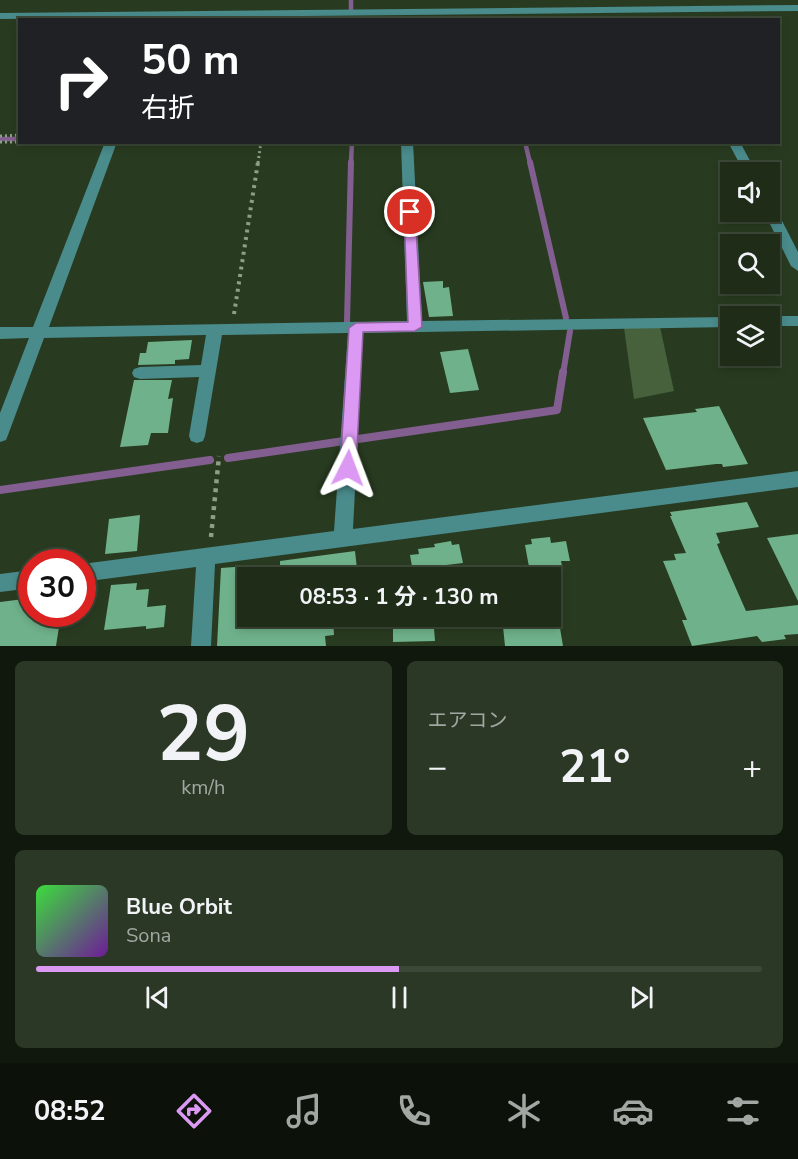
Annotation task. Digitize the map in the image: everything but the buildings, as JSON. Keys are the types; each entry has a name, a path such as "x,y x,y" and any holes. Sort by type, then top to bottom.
{"street":[{"path":"159,17 165,0"},
{"path":"357,12 358,0"},
{"path":"470,0 472,11"},
{"path":"0,16 159,17 357,12 417,16 472,11 663,4 798,8"},
{"path":"663,4 670,18"},
{"path":"0,435 110,144"},
{"path":"407,144 415,327"},
{"path":"735,144 745,162"},
{"path":"776,222 798,266"},
{"path":"780,321 798,321"},
{"path":"0,333 720,322"},
{"path":"343,538 356,328"},
{"path":"197,436 208,371 223,330"},
{"path":"140,373 208,371"},
{"path":"96,571 798,479"},
{"path":"201,646 207,556"},
{"path":"0,583 18,581"}],"path":[{"path":"0,136 18,135"},
{"path":"0,142 18,142"},
{"path":"223,330 261,144"},
{"path":"207,556 219,456"}],"green space":[{"path":"660,327 674,391 634,399 624,328"}],"waterway":[{"path":"351,0 351,10"},
{"path":"0,139 18,139"},
{"path":"351,163 352,144"},
{"path":"525,144 530,163"},
{"path":"347,322 351,162"},
{"path":"530,162 566,318"},
{"path":"563,374 570,331"},
{"path":"358,439 557,410 563,372"},
{"path":"228,458 344,441"},
{"path":"0,490 210,460"}],"route":[{"path":"348,468 356,328 415,327 410,212"}]}
